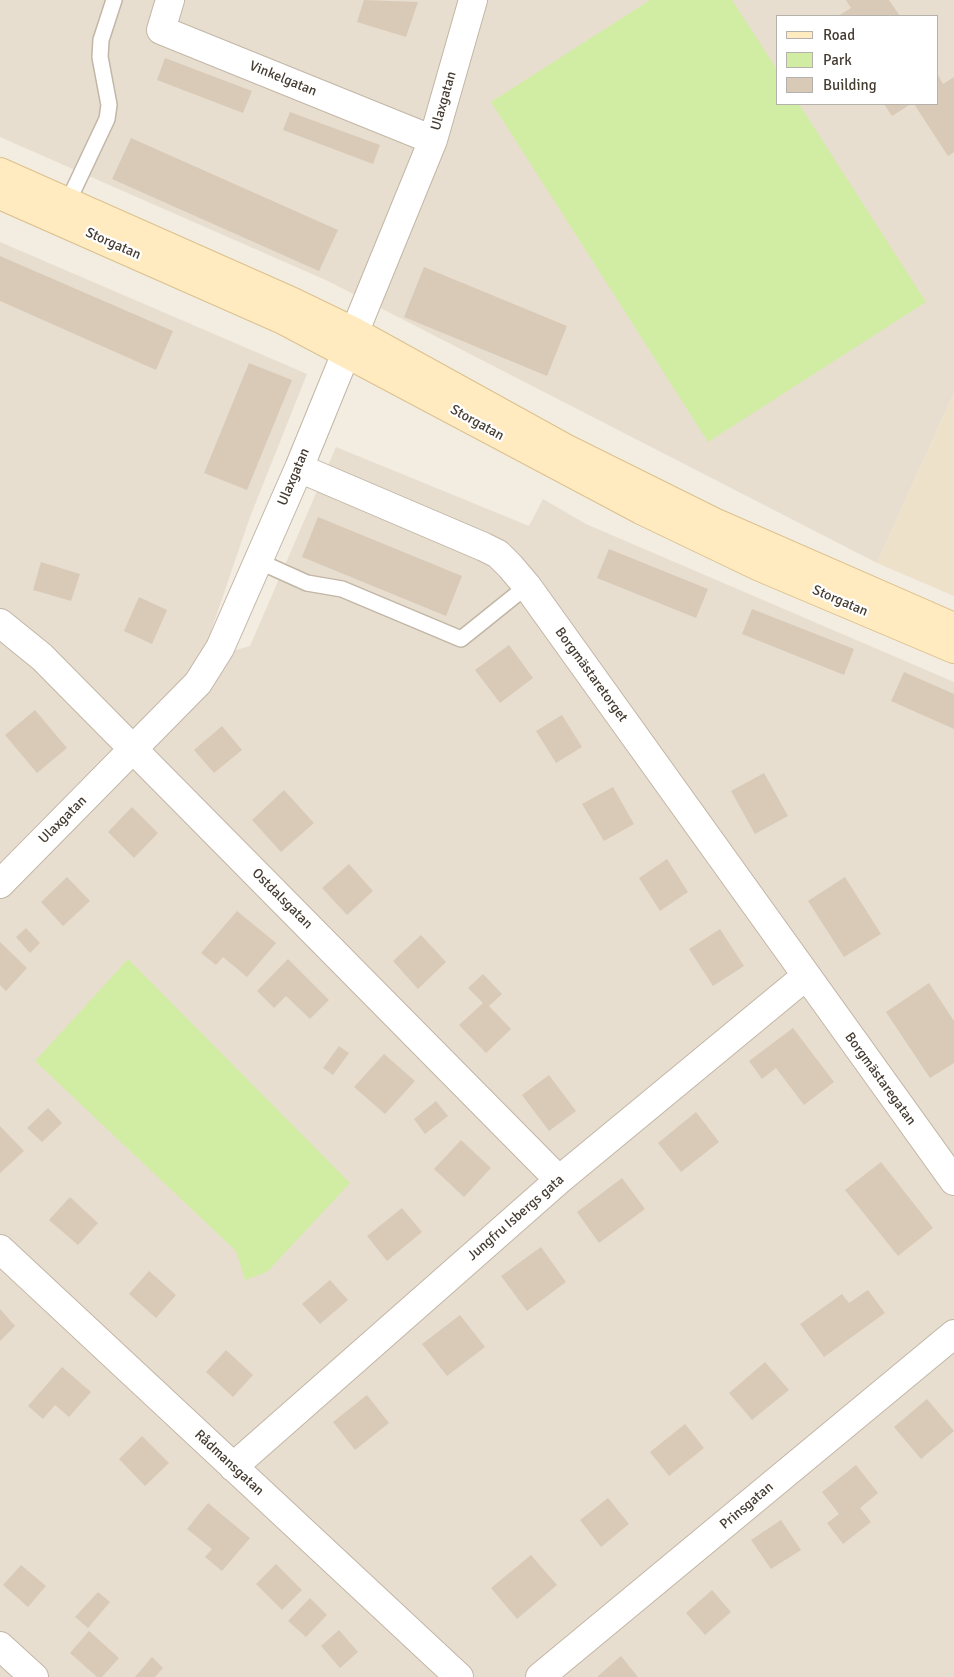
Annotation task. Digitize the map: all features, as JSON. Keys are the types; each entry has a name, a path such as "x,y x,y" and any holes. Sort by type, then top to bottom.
{"main road":[{"name":"Storgatan","path":"0,172 64,211"},
{"name":"Storgatan","path":"0,194 64,211 293,302 350,342 641,510 760,567 954,649"},
{"name":"Storgatan","path":"350,342 723,526 954,627"}],"street":[{"name":"Vinkelgatan","path":"170,0 162,30 433,140"},
{"name":"Ulaxgatan","path":"0,884 198,683 210,666 299,468 433,140 474,0"},
{"name":"Borgmästaretorget","path":"299,468 498,554 527,586 806,976"},
{"name":"Ostdalsgatan","path":"0,623 42,657 134,748 560,1180"},
{"name":"Jungfru Isbergs gata","path":"233,1467 560,1180 806,976"},
{"name":"Borgmästaregatan","path":"806,976 954,1181"},
{"name":"Rådmansgatan","path":"0,1249 459,1677"},
{"name":"Prinsgatan","path":"540,1677 954,1334"},
{"path":"0,1646 34,1677"}],"lane":[{"path":"64,211 107,119 109,105 100,57 101,40 114,0"},
{"path":"258,561 307,583 342,589 460,639 527,586"}],"shaded area":[{"path":"0,0 954,0 954,393 877,563 328,281 0,137"},
{"path":"0,242 307,374 250,517 201,660 250,646 336,447 529,526 543,499 586,524 954,682 954,1677 0,1677"},
{"path":"954,393 954,596 877,563"}],"green space":[{"path":"650,0 732,0 776,68 776,105 800,105 926,302 708,442 491,102"},
{"path":"128,959 350,1183 267,1272 245,1280 236,1251 35,1061"}],"building":[{"path":"364,0 418,2 406,37 357,22"},
{"path":"846,0 889,0 899,15 840,15 851,8"},
{"path":"165,58 252,91 243,113 157,80"},
{"path":"939,77 943,84 954,77 954,152 948,156 915,105 939,105"},
{"path":"885,105 909,105 892,116"},
{"path":"290,112 380,145 373,164 283,130"},
{"path":"131,138 338,230 319,271 112,179"},
{"path":"0,256 173,331 156,370 0,301"},
{"path":"424,267 567,326 547,376 404,317"},
{"path":"249,363 292,380 247,490 204,473"},
{"path":"318,517 462,576 446,616 302,557"},
{"path":"609,549 708,589 696,618 597,578"},
{"path":"41,562 80,574 71,601 33,590"},
{"path":"139,597 167,610 152,644 124,631"},
{"path":"752,609 854,649 844,675 742,634"},
{"path":"509,645 533,678 500,703 475,670"},
{"path":"904,672 954,694 954,729 891,701"},
{"path":"35,710 67,748 37,773 5,735"},
{"path":"562,715 582,747 556,763 536,731"},
{"path":"222,726 242,750 214,773 194,750"},
{"path":"764,773 788,816 755,834 731,791"},
{"path":"613,787 634,824 604,841 582,804"},
{"path":"284,790 314,823 281,852 252,820"},
{"path":"132,807 158,833 134,858 108,832"},
{"path":"667,859 688,892 660,911 639,878"},
{"path":"349,864 373,891 347,915 322,888"},
{"path":"67,877 90,901 63,926 41,902"},
{"path":"845,877 881,934 844,957 808,901"},
{"path":"237,911 276,943 247,977 223,957 216,965 201,953"},
{"path":"26,928 40,943 30,953 16,937"},
{"path":"720,929 744,966 713,986 689,949"},
{"path":"421,935 446,962 418,989 393,961"},
{"path":"0,942 27,968 6,991 0,985"},
{"path":"288,959 329,1000 310,1019 286,996 274,1008 257,991"},
{"path":"483,974 502,994 489,1006 511,1029 486,1053 459,1025 483,1003 468,988"},
{"path":"929,983 954,1021 954,1063 930,1078 886,1012"},
{"path":"793,1028 834,1082 804,1105 776,1068 762,1079 749,1061"},
{"path":"339,1046 349,1053 333,1075 323,1068"},
{"path":"384,1054 415,1081 385,1114 354,1087"},
{"path":"549,1075 576,1111 549,1131 522,1095"},
{"path":"436,1101 448,1116 425,1134 414,1119"},
{"path":"48,1108 62,1123 42,1142 27,1128"},
{"path":"696,1112 719,1142 681,1172 658,1143"},
{"path":"0,1126 24,1151 0,1173"},
{"path":"461,1140 491,1168 464,1197 434,1169"},
{"path":"881,1162 933,1228 898,1256 845,1190"},
{"path":"622,1178 645,1209 599,1243 577,1212"},
{"path":"70,1197 98,1223 78,1245 49,1220"},
{"path":"402,1208 422,1232 387,1261 367,1236"},
{"path":"541,1247 566,1282 527,1311 501,1276"},
{"path":"149,1271 176,1295 156,1318 129,1294"},
{"path":"330,1280 348,1300 320,1324 302,1304"},
{"path":"868,1290 885,1313 824,1357 800,1324 842,1294 849,1303"},
{"path":"0,1309 15,1326 0,1341"},
{"path":"460,1315 485,1347 447,1376 422,1344"},
{"path":"226,1350 253,1375 233,1397 206,1372"},
{"path":"765,1362 789,1390 752,1420 729,1393"},
{"path":"62,1367 91,1392 69,1417 55,1405 43,1419 28,1406"},
{"path":"367,1395 389,1423 355,1450 333,1422"},
{"path":"927,1399 954,1431 921,1459 894,1427"},
{"path":"685,1424 704,1448 669,1476 650,1452"},
{"path":"142,1436 169,1463 145,1486 119,1459"},
{"path":"856,1465 878,1493 860,1508 871,1522 843,1544 827,1523 839,1514 822,1492"},
{"path":"608,1498 629,1524 601,1547 580,1520"},
{"path":"208,1503 250,1538 222,1571 205,1557 212,1549 187,1529"},
{"path":"781,1520 801,1550 771,1569 751,1540"},
{"path":"531,1555 557,1585 517,1619 491,1588"},
{"path":"276,1564 302,1590 282,1610 256,1584"},
{"path":"21,1565 46,1586 28,1607 3,1585"},
{"path":"712,1590 731,1612 705,1635 686,1613"},
{"path":"98,1592 110,1602 88,1628 75,1617"},
{"path":"310,1598 327,1615 306,1637 288,1621"},
{"path":"339,1630 358,1652 340,1668 321,1646"},
{"path":"89,1631 119,1658 102,1677 97,1677 70,1653"},
{"path":"621,1656 638,1677 597,1677"},
{"path":"152,1657 163,1668 155,1677 135,1677"}]}
